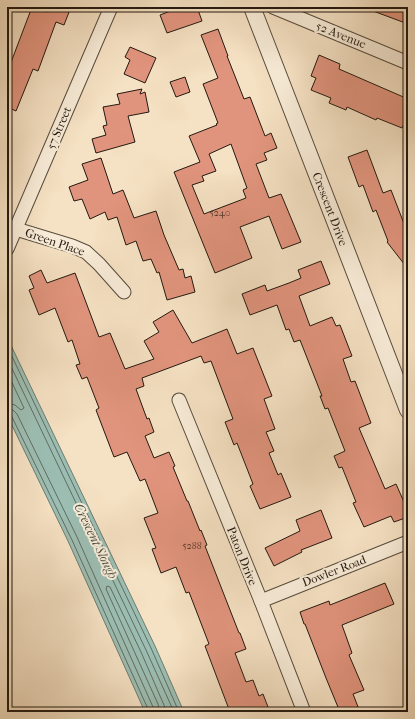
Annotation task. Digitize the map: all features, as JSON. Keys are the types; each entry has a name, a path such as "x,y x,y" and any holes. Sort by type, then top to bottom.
{"street":[{"name":"57 Street","path":"7,249 111,7"},
{"name":"Crescent Drive","path":"252,7 408,410"},
{"name":"52 Avenue","path":"273,7 408,63"},
{"name":"Green Place","path":"16,229 79,248 86,252 93,257 124,292"},
{"name":"Paton Drive","path":"180,400 304,712"},
{"name":"Dowler Road","path":"260,601 408,542"}],"water":[{"name":"Crescent Slough","path":"7,337 155,646 184,712 145,712 68,541 7,415"}],"building":[{"path":"32,7 47,12 49,7 71,7 64,25 56,22 38,71 33,69 16,111 7,107 7,64 10,65"},
{"path":"181,7 197,7 202,21 167,33 160,15"},
{"path":"408,7 408,24 365,8"},
{"path":"218,29 244,99 250,97 265,136 271,133 277,148 264,153 267,160 256,164 269,198 281,194 301,242 282,249 269,216 240,227 252,258 215,273 174,172 200,162 189,136 217,125 216,124 218,123 203,84 218,78 201,35","holes":["231,144 247,188 243,190 246,198 204,214 192,185 204,181 202,176 216,171 209,154"]},
{"path":"130,47 156,58 145,83 124,74 130,60 125,57"},
{"path":"319,55 340,64 339,69 408,99 408,114 402,128 377,118 376,120 347,107 346,110 329,103 331,98 311,90 316,78 311,76"},
{"path":"185,77 190,92 176,97 170,82"},
{"path":"142,89 140,94 145,92 149,112 128,116 135,142 96,153 92,139 106,135 103,126 107,125 103,107 120,104 117,94"},
{"path":"367,150 383,193 391,190 408,234 408,269 387,242 388,241 376,210 373,212 363,185 359,187 348,157"},
{"path":"101,158 113,194 123,190 134,218 156,211 164,235 179,270 183,269 185,278 191,276 195,292 167,300 159,272 157,273 151,259 143,261 136,241 126,245 117,217 108,220 105,212 90,219 82,199 74,201 69,187 88,180 82,164"},
{"path":"321,261 330,284 299,296 310,326 332,317 336,326 340,325 352,356 343,359 351,382 355,381 371,423 359,428 385,489 396,484 408,511 408,517 394,522 391,516 364,527 353,503 356,502 342,467 339,468 334,456 345,451 328,408 325,409 320,396 322,396 300,340 294,342 289,329 286,330 277,305 250,315 242,294 265,285 267,291 301,278 298,270"},
{"path":"41,270 47,283 75,273 99,337 110,333 125,369 154,359 144,341 159,332 153,322 173,310 192,343 227,329 237,354 253,348 272,396 264,399 275,429 266,432 274,451 269,453 278,475 281,473 291,497 260,509 250,486 253,484 237,443 234,445 225,422 233,419 211,361 204,363 201,356 142,378 144,386 136,389 147,419 149,418 154,432 145,436 154,458 169,452 175,466 173,467 207,545 205,546 246,649 235,653 246,682 253,680 259,696 263,694 268,707 255,712 230,712 205,646 209,644 189,592 186,593 176,567 161,573 152,549 156,548 144,518 158,513 145,479 140,481 127,452 114,457 96,410 99,408 87,377 82,379 76,365 80,364 72,340 68,342 55,308 39,315 29,290 34,288 29,276"},
{"path":"321,510 332,538 301,550 302,552 274,566 265,548 300,531 296,520"},
{"path":"385,583 394,604 342,625 352,653 349,655 364,690 353,694 360,712 340,712 300,612 329,601 330,605"}]}
